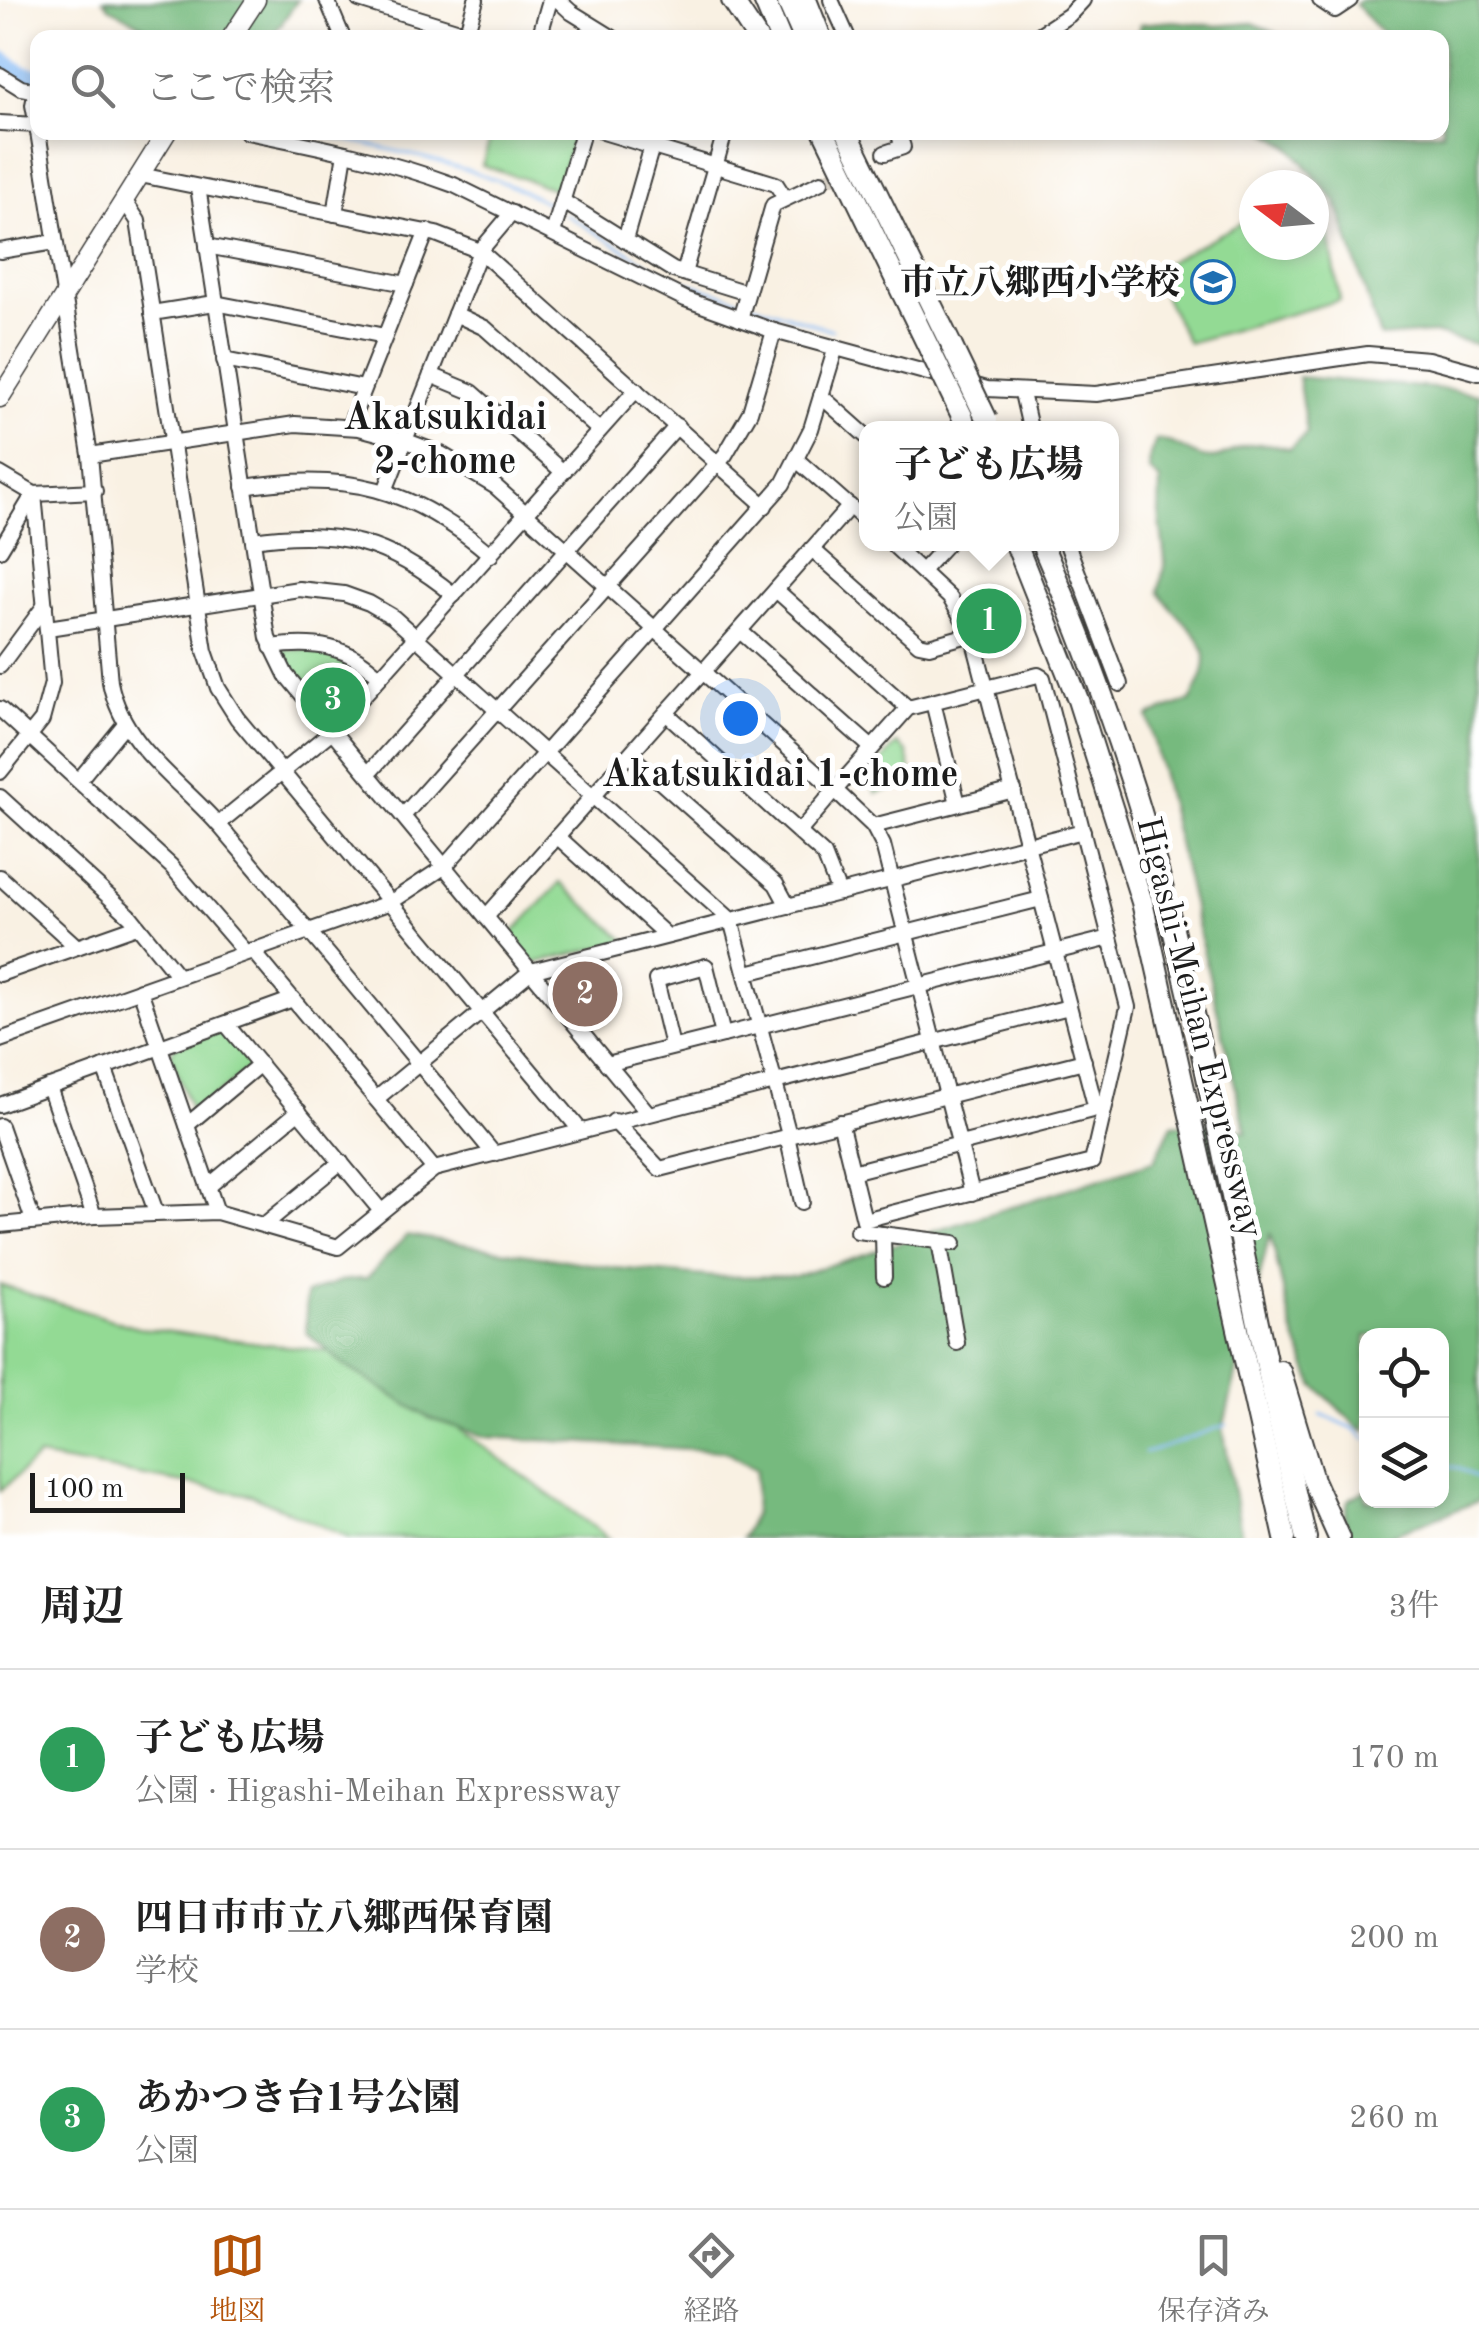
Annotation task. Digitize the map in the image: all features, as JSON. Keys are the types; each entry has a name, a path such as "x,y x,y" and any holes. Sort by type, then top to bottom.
{"highway":[{"path":"732,0 752,30"},
{"path":"764,0 777,30"},
{"path":"787,0 800,30"},
{"path":"806,0 817,30"},
{"path":"817,140 902,270"},
{"path":"829,140 902,270 941,349 987,421"},
{"path":"850,140 902,270"},
{"path":"861,140 902,270"},
{"path":"941,349 964,421"},
{"name":"Higashi-Meihan Expressway","path":"1019,551 1078,700 1142,902 1286,1538"},
{"name":"Higashi-Meihan Expressway","path":"1045,551 1109,714 1152,852 1202,1053 1306,1538"},
{"path":"1241,1235 1308,1466 1339,1538"}],"main road":[{"path":"236,30 256,0"},
{"path":"0,398 162,140"}],"street":[{"path":"327,0 340,30"},
{"path":"359,0 451,30"},
{"path":"467,30 476,0"},
{"path":"542,30 554,0 601,30"},
{"path":"831,0 844,30"},
{"path":"1047,30 1070,15 1083,0"},
{"path":"1320,0 1335,10 1350,0"},
{"path":"0,74 30,90"},
{"path":"0,123 30,128"},
{"path":"39,140 95,490 110,682 124,726 218,824 494,1154"},
{"path":"285,140 420,172 685,299 744,304"},
{"path":"553,234 582,140"},
{"path":"625,240 654,140 716,166 776,184 786,198"},
{"path":"684,273 723,140"},
{"path":"885,153 903,147 901,140"},
{"path":"334,214 346,153"},
{"path":"140,174 426,232 480,252 765,506"},
{"path":"744,304 773,204 821,182"},
{"path":"198,187 271,647 286,675 648,1112"},
{"path":"124,200 138,221 205,651 218,688 282,772 581,1131"},
{"path":"561,208 744,304 774,331 987,389 1096,394 1368,354 1428,359 1479,373"},
{"path":"385,491 480,252 512,214"},
{"path":"349,427 426,232"},
{"path":"0,251 55,242"},
{"path":"207,246 406,284"},
{"path":"152,313 216,303 385,336"},
{"path":"455,314 485,328 600,430"},
{"path":"403,816 718,464 750,412 774,331"},
{"path":"0,1040 391,902 444,867 765,506 797,460 836,348"},
{"path":"224,360 364,388"},
{"path":"431,375 468,389 563,472"},
{"path":"218,824 332,731 636,390"},
{"path":"1022,392 1028,421"},
{"path":"822,396 859,430"},
{"path":"90,455 295,424 349,427 404,440 459,464 496,487 873,826 883,845 972,1193"},
{"path":"368,774 676,426"},
{"path":"797,460 859,514"},
{"path":"0,474 34,494 95,490"},
{"path":"244,486 303,479 385,491 438,516 490,555"},
{"path":"0,550 34,494"},
{"path":"0,772 42,720 51,692 34,494"},
{"path":"486,917 850,506"},
{"path":"253,540 324,535 375,546 418,566 454,595"},
{"path":"812,549 919,644 929,646 972,634"},
{"path":"900,551 950,598 972,634 1068,1007 1100,1110"},
{"path":"922,571 941,551"},
{"path":"1070,551 1120,684"},
{"path":"48,628 299,590 344,594 374,606 417,637 731,920 802,1202"},
{"path":"776,590 908,708"},
{"path":"0,666 45,605"},
{"path":"740,630 872,748"},
{"path":"271,647 308,643 333,647 354,657 380,678"},
{"path":"799,832 908,708 1038,675 1043,678 1128,1006 1100,1110 1092,1162 864,1220 840,1122"},
{"path":"933,702 958,804"},
{"path":"0,709 172,866 293,1000 434,1169"},
{"path":"666,713 829,861 839,893"},
{"path":"80,780 124,726"},
{"path":"630,755 776,884 788,906"},
{"path":"873,826 1014,790"},
{"path":"0,798 137,926 178,976"},
{"path":"376,1100 531,971 1082,831"},
{"path":"557,836 666,936"},
{"path":"0,877 77,947"},
{"path":"747,973 1041,899"},
{"path":"0,957 7,972 137,926"},
{"path":"607,1064 1110,938"},
{"path":"672,1046 656,980 706,966 723,1035"},
{"path":"140,990 217,1212"},
{"path":"0,1105 293,1000"},
{"path":"0,1225 156,1212 217,1212 338,1247 434,1169 1068,1007"},
{"path":"226,1024 382,1212"},
{"path":"614,1121 660,1169 1084,1060"},
{"path":"187,1125 260,1064"},
{"path":"104,1067 156,1212"},
{"path":"49,1087 94,1216"},
{"path":"852,1172 1100,1110"},
{"path":"209,1186 299,1111"},
{"path":"0,1126 5,1158 33,1220"},
{"path":"264,1226 341,1162"},
{"path":"883,1215 884,1277"},
{"path":"857,1231 947,1242 957,1344"}],"green space":[{"path":"103,0 298,0 277,30 150,30"},
{"path":"1360,0 1479,0 1479,345 1433,333 1380,337 1337,203 1329,193 1329,170 1309,170 1280,140 1449,140 1449,30 1378,30 1355,4"},
{"path":"1253,23 1268,30 1139,30 1141,24"},
{"path":"490,140 573,140 557,190 482,165"},
{"path":"1239,224 1239,260 1329,260 1329,236 1340,300 1188,343 1151,271"},
{"path":"1298,377 1479,394 1479,1501 1383,1538 1347,1538 1348,1500 1359,1494 1359,1508 1449,1508 1449,1328 1359,1328 1359,1427 1313,1384 1292,1328 1270,1233 1223,1429 1242,1538 742,1538 754,1514 756,1470 724,1451 486,1437 429,1418 344,1365 306,1332 306,1294 340,1281 367,1278 407,1235 615,1268 716,1277 796,1276 1154,1161 1172,1125 1200,1123 1246,1132 1148,716 1190,701 1205,665 1200,641 1159,592 1165,560 1159,513 1160,481 1149,470 1150,455 1156,440 1210,458 1253,444 1290,449 1307,433"},
{"path":"283,649 327,650 371,674 371,680 331,720 292,675 281,655"},
{"path":"897,744 907,752 914,783 876,793 868,776"},
{"path":"560,883 627,941 531,964 509,937"},
{"path":"218,1031 231,1035 252,1059 250,1068 196,1111 190,1109 171,1055 174,1047"},
{"path":"0,1285 138,1328 358,1355 609,1538 349,1538 251,1495 38,1457 0,1491"}],"waterway":[{"path":"0,59 30,76"},
{"path":"346,140 468,170 554,207"},
{"path":"565,214 670,277 740,300"},
{"path":"753,304 832,330"},
{"path":"1321,1414 1359,1433"},
{"path":"1144,1453 1227,1425"},
{"path":"1449,1467 1460,1468 1479,1480"}],"tunnel":[{"path":"821,182 885,153"}],"place":[{"name":"市立八郷西小学校","path":"1213,282"},
{"name":"子ども広場","path":"989,621"},
{"name":"あかつき台1号公園","path":"333,700"},
{"name":"四日市市立八郷西保育園","path":"585,994"}],"district":[{"name":"Akatsukidai 2-chome","path":"445,438"},
{"name":"Akatsukidai 1-chome","path":"780,773"}]}
